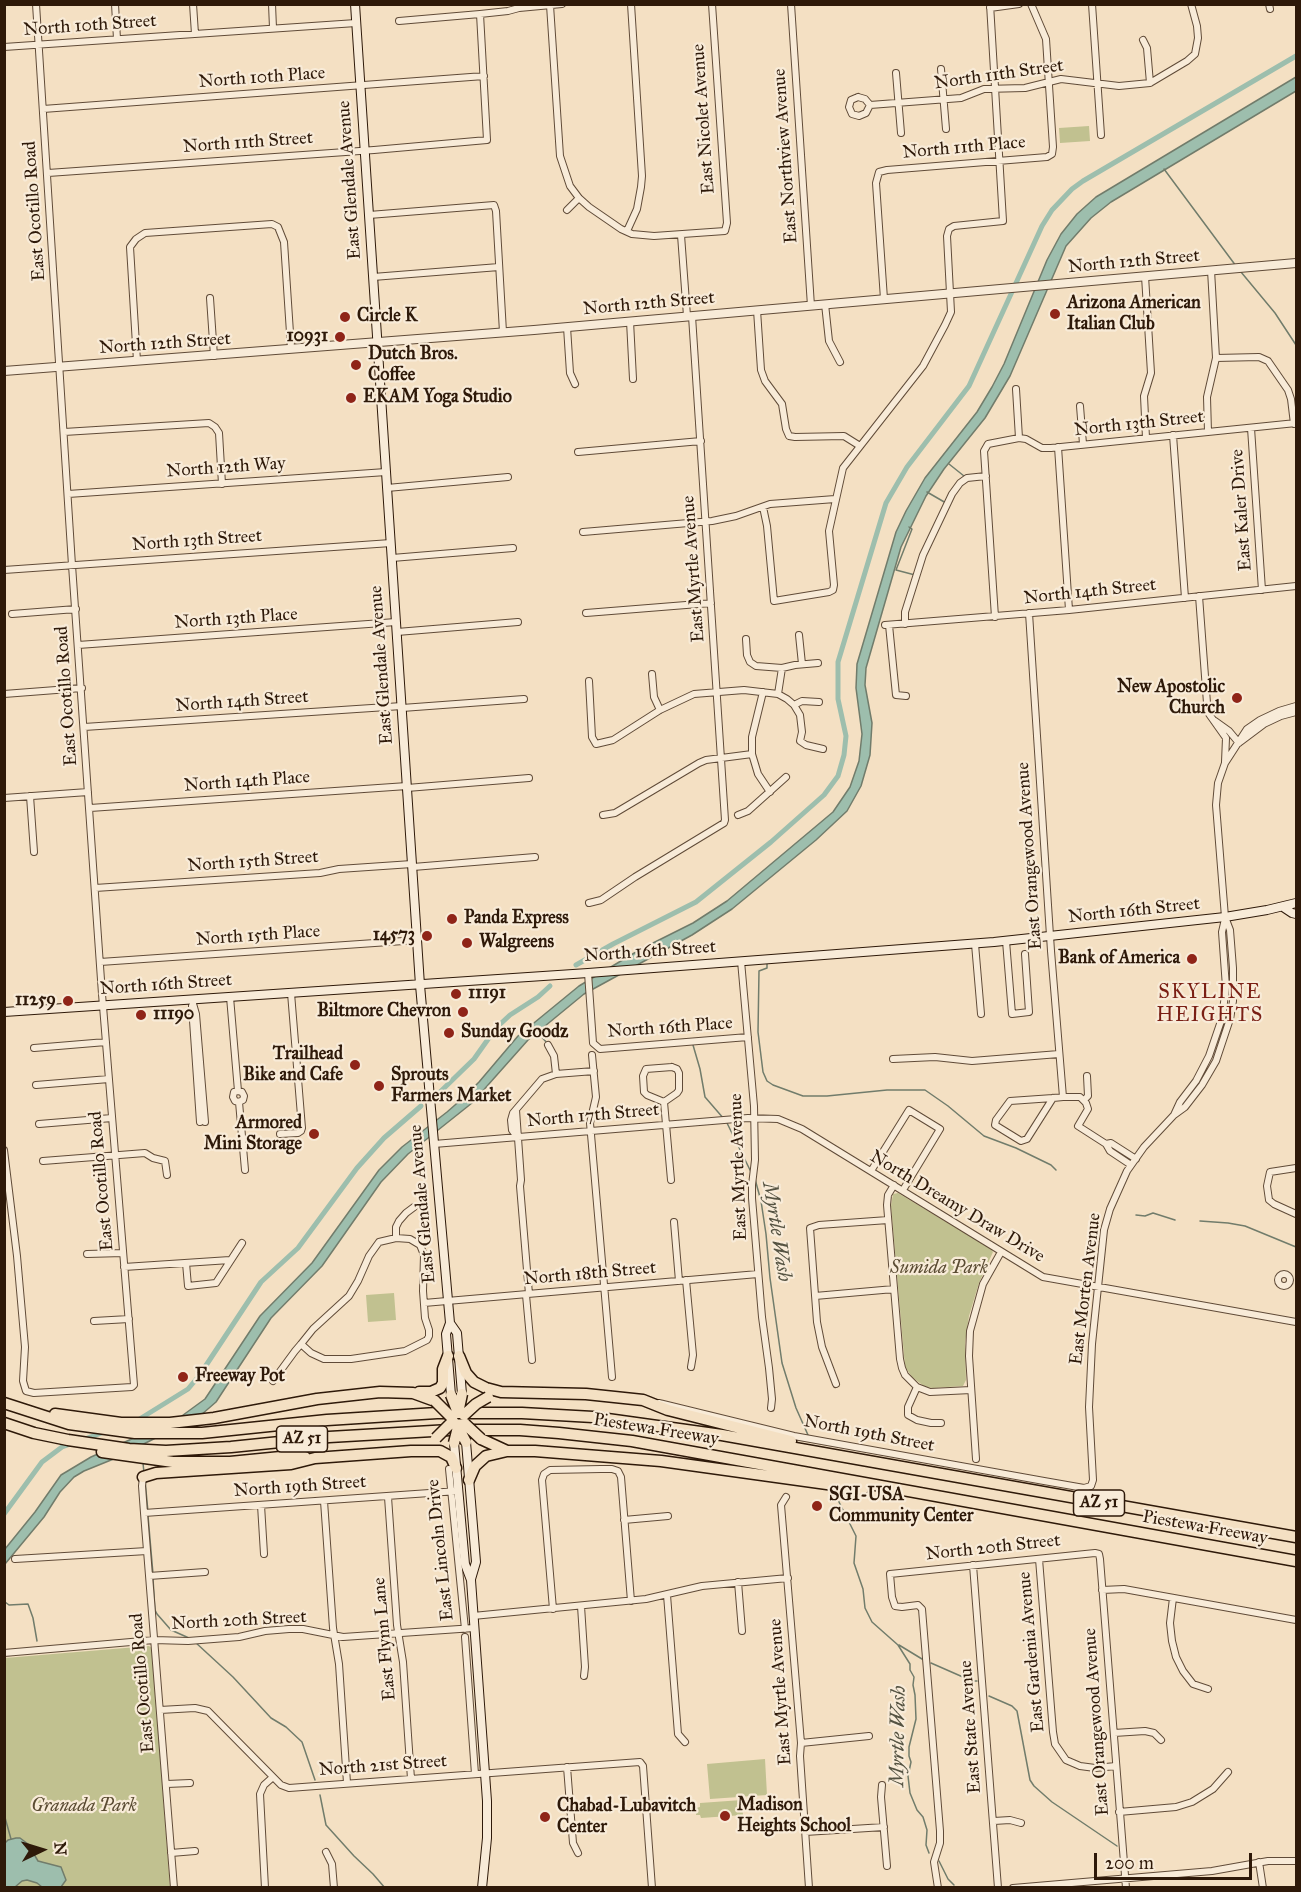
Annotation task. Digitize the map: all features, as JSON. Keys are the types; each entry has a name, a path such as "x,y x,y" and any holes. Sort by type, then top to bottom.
{"highway":[{"path":"73,1421 170,1423 317,1399 380,1392 434,1391 443,1383 444,1369 453,1356 474,1382 501,1392 586,1394 643,1401 668,1410 794,1442 870,1457 902,1467"},
{"path":"411,1451 436,1438 476,1404 501,1392"},
{"path":"413,1393 435,1401 482,1439 507,1451"},
{"path":"454,1443 458,1420 456,1394"},
{"name":"Piestewa Freeway","path":"4,1403 37,1415 135,1433 184,1434 419,1413 477,1412 593,1416 722,1435 1296,1537"},
{"path":"458,1420 466,1442"},
{"name":"Piestewa Freeway","path":"4,1422 45,1436 129,1449 166,1451 429,1430 520,1430 632,1441 1296,1561"},
{"path":"68,1440 97,1451 156,1461 211,1462 291,1456 315,1458 440,1451 451,1457 453,1468"},
{"path":"469,1480 475,1466 482,1459 507,1451 641,1459 883,1491 904,1489"},
{"path":"143,1477 156,1473 291,1464 315,1458"}],"main road":[{"name":"East Glendale Avenue","path":"355,4 420,985 450,1323 457,1333 453,1356 456,1394"},
{"name":"North 16th Street","path":"4,1012 586,974 975,944 1225,917 1296,903"},
{"path":"1283,907 1296,914"},
{"path":"466,1442 476,1562 471,1580"},
{"path":"454,1443 455,1491 465,1564 471,1580 473,1616 470,1628 485,1773 488,1838 482,1887"}],"street":[{"name":"East Ocotillo Road","path":"4,1150 17,1256 25,1347 23,1381 26,1391 34,1393 134,1385 103,1006 36,4"},
{"path":"115,4 117,39"},
{"path":"193,4 195,34"},
{"path":"272,4 273,28"},
{"path":"399,21 562,4"},
{"path":"627,231 637,209 642,176 631,4"},
{"name":"East Nicolet Avenue","path":"681,234 725,231 727,223 712,4"},
{"name":"East Northview Avenue","path":"791,4 811,306"},
{"path":"763,507 774,601 833,590 836,564 829,531 843,468 923,366 951,312 947,236 949,229 954,226 1003,221 990,6 1019,4"},
{"path":"1031,4 1046,39 1049,81"},
{"path":"1092,4 1101,135"},
{"name":"North 11th Street","path":"870,105 968,96 984,89 1025,88 1061,79 1119,86 1150,83 1195,54 1198,38 1191,4"},
{"path":"551,5 560,156 570,186 579,198 600,215 632,234 654,236 681,234"},
{"path":"480,14 484,76"},
{"name":"North 10th Street","path":"4,47 356,22"},
{"path":"1143,40 1147,48 1150,83"},
{"path":"941,69 946,129"},
{"path":"896,73 901,133"},
{"name":"North 11th Street","path":"48,173 487,140 484,76"},
{"name":"North 10th Place","path":"43,109 484,76"},
{"name":"North 11th Place","path":"884,299 876,183 879,172 1047,157 1052,154 1053,147 1049,81"},
{"path":"567,210 579,198"},
{"path":"369,214 494,205 503,332"},
{"path":"137,361 130,252 132,242 141,234 157,232 272,224 278,227 282,232 284,242 291,348"},
{"name":"East Myrtle Avenue","path":"589,903 601,900 724,823 725,820 700,441 681,234"},
{"name":"North 12th Street","path":"4,371 567,327 1296,263"},
{"path":"373,278 499,267"},
{"name":"East Kaler Drive","path":"1208,432 1207,403 1216,358 1211,270"},
{"path":"1145,276 1151,373 1144,396 1146,438"},
{"path":"210,298 214,356"},
{"path":"825,304 829,341 840,362"},
{"path":"758,310 761,370 765,381 782,404 789,436 844,436 860,446"},
{"path":"630,321 633,379"},
{"path":"567,327 570,373 575,384"},
{"path":"1216,358 1264,356 1272,364 1288,390 1295,423"},
{"path":"1016,389 1019,438"},
{"path":"1080,406 1083,444"},
{"path":"64,432 209,423 219,433 222,483"},
{"name":"North 13th Street","path":"986,476 984,451 992,442 1019,438 1026,439 1042,448 1058,447 1295,423"},
{"name":"East Kaler Drive","path":"1251,428 1262,590"},
{"path":"1173,435 1185,598"},
{"path":"579,452 700,441"},
{"path":"1058,447 1069,610"},
{"name":"North 12th Way","path":"68,494 386,472"},
{"path":"905,624 905,612 923,555 952,494 967,478 986,476 995,617"},
{"path":"387,488 508,477"},
{"path":"583,532 706,522 736,516 770,504 835,499"},
{"name":"North 13th Street","path":"4,570 391,543"},
{"path":"392,558 513,548"},
{"name":"North 14th Street","path":"906,696 896,695 887,625 1029,614 1296,586"},
{"name":"East Morten Avenue","path":"1199,597 1207,703 1212,719 1226,738 1226,763"},
{"path":"586,614 711,603"},
{"path":"12,614 76,609"},
{"name":"East Orangewood Avenue","path":"1029,614 1063,1097"},
{"name":"North 13th Place","path":"78,645 518,622"},
{"path":"799,635 802,664"},
{"path":"746,639 747,655 750,662 756,666 782,668 818,663"},
{"path":"777,694 782,668"},
{"path":"652,674 654,697 660,710"},
{"path":"589,681 592,737 596,744 613,740 660,710 694,694 744,690 777,694 794,705 800,715 802,732 800,741 806,745 823,749"},
{"path":"4,694 82,688"},
{"path":"763,693 752,736 752,754 758,774 770,792"},
{"name":"North 14th Street","path":"84,727 524,699"},
{"path":"794,705 802,701 819,702"},
{"path":"1239,743 1247,729 1260,720 1296,706"},
{"path":"1239,743 1264,724 1296,712"},
{"path":"1212,719 1229,731 1239,743"},
{"name":"East Morten Avenue","path":"1090,1486 1093,1480 1089,1398 1092,1333 1104,1230 1110,1209 1136,1159 1174,1115 1185,1107 1202,1085 1216,1060 1230,1019 1234,987 1230,930 1225,917 1216,805 1218,783 1226,763 1239,743"},
{"path":"603,815 615,813 706,760 752,754"},
{"path":"738,815 748,811 786,777"},
{"name":"North 14th Place","path":"90,808 529,778"},
{"path":"4,798 88,792"},
{"path":"30,796 34,852"},
{"name":"North 15th Street","path":"95,888 320,873 339,869 535,857"},
{"name":"North 15th Place","path":"100,962 418,940"},
{"path":"1006,941 1012,1014 1029,1012 1025,954"},
{"path":"975,944 981,1014"},
{"name":"East Myrtle Avenue","path":"741,961 754,1118 756,1160 752,1190 771,1408"},
{"name":"North 16th Place","path":"586,974 593,1043 600,1048 748,1037"},
{"path":"280,1134 301,1131 291,993"},
{"path":"230,997 238,1090 234,1092 233,1097 239,1102 245,1170"},
{"path":"192,1000 196,1014 202,1122"},
{"path":"34,1048 106,1042"},
{"path":"548,1045 554,1056 556,1074"},
{"path":"893,1059 935,1057 972,1061 1059,1054"},
{"path":"592,1055 596,1097 591,1114 591,1131 612,1377"},
{"path":"672,1067 677,1069 679,1090 664,1102 644,1092 643,1077 646,1069 672,1067"},
{"path":"532,1360 520,1186 519,1123 516,1110 538,1082 546,1076 594,1071"},
{"path":"1084,1100 1088,1096 1087,1076"},
{"path":"36,1085 109,1079"},
{"path":"1053,1098 1027,1139 1021,1141 996,1125 996,1120 1010,1101 1063,1097 1080,1097 1088,1109 1078,1126 1106,1144 1110,1151 1131,1166"},
{"path":"664,1102 670,1180"},
{"path":"871,1171 909,1110 940,1129 903,1190"},
{"path":"39,1124 112,1118"},
{"name":"North 17th Street","path":"434,1140 518,1137 754,1118"},
{"name":"North Dreamy Draw Drive","path":"754,1118 778,1119 792,1124 1043,1276 1296,1322"},
{"path":"1106,1144 1112,1143 1136,1159"},
{"path":"42,1161 145,1153 165,1161 167,1175"},
{"path":"1296,1168 1270,1172 1267,1186 1269,1200 1296,1214"},
{"path":"894,1185 888,1195 888,1220 900,1359 905,1375 917,1387 930,1392 971,1390"},
{"path":"396,1238 396,1227 399,1221 414,1208"},
{"path":"836,1384 821,1341 810,1228 819,1225 888,1220"},
{"path":"674,1222 693,1356 691,1367"},
{"path":"273,1381 301,1344 321,1321 349,1296 379,1242 396,1238 416,1242 423,1249 424,1303 429,1336 421,1344 405,1351 351,1359 324,1359 311,1353 301,1344"},
{"path":"186,1263 188,1286 216,1283 242,1243"},
{"path":"976,1459 969,1356 970,1331 983,1284 1001,1252"},
{"path":"87,1254 123,1253"},
{"path":"124,1267 230,1260"},
{"name":"North 18th Street","path":"424,1303 758,1274"},
{"path":"815,1296 894,1289"},
{"path":"94,1321 129,1319"},
{"path":"917,1387 908,1407 908,1415 931,1424 941,1423"},
{"name":"North 19th Street","path":"643,1401 669,1404 794,1436 846,1446 1084,1488 1090,1486"},
{"path":"553,1608 542,1480 544,1474 550,1470 578,1468 618,1471 621,1477 631,1601"},
{"name":"East Ocotillo Road","path":"143,1477 174,1887"},
{"name":"North 19th Street","path":"144,1513 455,1491"},
{"name":"East Lincoln Drive","path":"455,1491 470,1628"},
{"name":"East Flynn Lane","path":"388,1497 397,1632 403,1662 411,1779"},
{"name":"East Myrtle Avenue","path":"786,1497 781,1505 801,1743 809,1887"},
{"path":"324,1501 347,1783"},
{"path":"261,1505 264,1554"},
{"path":"624,1520 668,1516"},
{"path":"15,1559 147,1551"},
{"name":"East Orangewood Avenue","path":"1099,1554 1126,1887"},
{"name":"North 20th Street","path":"938,1887 934,1862 940,1843 940,1831 922,1609 918,1605 895,1606 890,1574 1099,1554"},
{"name":"East Gardenia Avenue","path":"1039,1559 1055,1744 1066,1760 1080,1766 1095,1768 1116,1766"},
{"name":"East State Avenue","path":"973,1565 998,1887"},
{"path":"149,1576 205,1572"},
{"path":"473,1616 631,1601 702,1586 788,1578"},
{"path":"738,1582 742,1631"},
{"path":"1102,1590 1124,1589 1296,1620"},
{"path":"668,1595 678,1734 685,1742"},
{"path":"1173,1598 1170,1623 1176,1657 1193,1684 1208,1689"},
{"path":"581,1606 585,1676"},
{"name":"North 20th Street","path":"4,1653 154,1640 188,1641 239,1637 265,1630 303,1629 334,1636 470,1628"},
{"name":"East Lincoln Drive","path":"465,1637 475,1774"},
{"name":"North 21st Street","path":"160,1710 195,1708 208,1711 281,1785 289,1788 640,1762 643,1766 652,1887"},
{"path":"1114,1732 1145,1731 1154,1733 1161,1740"},
{"path":"801,1743 869,1736"},
{"path":"567,1767 573,1843 578,1853"},
{"path":"1119,1812 1176,1807 1192,1802 1213,1789 1228,1772"},
{"path":"265,1887 260,1794 264,1785 273,1777"},
{"path":"166,1785 190,1784"},
{"path":"882,1785 887,1866"},
{"path":"994,1821 1010,1820 1021,1823"},
{"path":"805,1832 884,1827"},
{"path":"171,1853 195,1851"},
{"path":"326,1852 332,1864 334,1887"},
{"path":"1013,1887 1212,1871 1259,1862 1296,1861"},
{"path":"1259,1862 1263,1887"}],"green space":[{"path":"1089,126 1090,141 1060,143 1059,128"},
{"name":"Sumida Park","path":"898,1193 993,1252 979,1283 969,1316 965,1343 966,1380 963,1386 925,1387 912,1377 905,1367 891,1206 893,1194"},
{"path":"394,1293 396,1320 368,1322 366,1295"},
{"name":"Granada Park","path":"149,1646 152,1648 170,1887 5,1888 5,1658"},
{"path":"765,1759 767,1795 710,1799 707,1764"},
{"path":"742,1800 743,1815 701,1818 700,1815 696,1815 696,1808 700,1807 700,1803"}],"shaded area":[{"path":"1296,77 1296,91 1111,202 1091,218 1066,246 1010,376 985,418 944,469 926,496 901,547 866,668 865,685 872,723 870,755 861,786 847,811 816,840 732,909 692,935 584,994 528,1040 472,1103 408,1154 381,1182 322,1266 271,1318 216,1402 201,1415 74,1477 5,1564 5,1549 61,1475 91,1457 179,1418 205,1399 260,1316 312,1263 379,1170 402,1147 463,1098 518,1036 579,986 641,949 693,923 727,901 833,812 850,787 859,761 862,734 856,688 857,664 896,532 925,478 977,412 992,387 1004,364 1047,260 1061,234 1077,214 1096,197"},
{"path":"16,1838 28,1844 38,1861 61,1867 66,1880 61,1887 42,1887 27,1880 15,1887 5,1887 5,1843"}],"waterway":[{"path":"576,965 696,902 771,842 824,795 838,776 846,736 838,699 838,662 886,503 907,467 969,386 1042,226 1052,210 1083,181 1296,56"},
{"path":"1164,169 1236,266"},
{"path":"1241,272 1275,313 1296,345"},
{"path":"949,464 964,476"},
{"path":"927,492 946,503"},
{"path":"909,527 912,529 896,570 915,575"},
{"path":"767,963 767,968 759,971 758,1032 763,1072 767,1081 803,1096 887,1090 925,1090 984,1136 1016,1148 1051,1165 1056,1170"},
{"path":"440,1092 474,1059 496,1028 550,986"},
{"path":"537,1032 548,1044"},
{"name":"Myrtle Wash","path":"693,1045 705,1097 724,1119"},
{"path":"138,1420 188,1389 261,1282 298,1248 357,1168 384,1138 421,1106"},
{"name":"Myrtle Wash","path":"727,1123 751,1172"},
{"name":"Myrtle Wash","path":"755,1179 766,1234 782,1363 796,1408 808,1435"},
{"path":"1136,1215 1145,1216 1153,1213 1175,1220"},
{"path":"1200,1221 1245,1226 1296,1247"},
{"path":"82,1440 107,1431"},
{"path":"4,1514 42,1462 62,1447 73,1443"},
{"path":"143,1463 144,1473"},
{"path":"145,1480 148,1512"},
{"name":"Myrtle Wash","path":"835,1494 856,1536 854,1563 863,1589 865,1608 872,1622 898,1645 910,1664 914,1677 916,1719 909,1747 911,1762 908,1776 910,1793 927,1830 926,1845 929,1853"},
{"path":"148,1516 153,1574"},
{"path":"153,1579 157,1614 171,1630 189,1638"},
{"path":"4,1596 5,1602 9,1605 28,1604 37,1641"},
{"path":"195,1642 233,1677 271,1718 286,1727 302,1742 315,1780"},
{"path":"899,1645 922,1659"},
{"path":"931,1663 972,1681 977,1681"},
{"path":"989,1696 1012,1706 1017,1711 1030,1780 1034,1786 1052,1802 1117,1846"},
{"path":"320,1795 326,1825 385,1888"},
{"path":"4,1814 11,1839"},
{"name":"Myrtle Wash","path":"939,1861 948,1879 954,1885"},
{"path":"1147,1864 1154,1870"}],"place":[{"name":"Arizona American Italian Club","path":"1055,314"},
{"name":"Circle K","path":"345,317"},
{"name":"10931","path":"340,337"},
{"name":"Dutch Bros. Coffee","path":"356,365"},
{"name":"EKAM Yoga Studio","path":"351,398"},
{"name":"New Apostolic Church","path":"1237,698"},
{"name":"Panda Express","path":"452,919"},
{"name":"14573","path":"427,936"},
{"name":"Walgreens","path":"467,943"},
{"name":"Bank of America","path":"1192,959"},
{"name":"11191","path":"456,994"},
{"name":"11259","path":"68,1001"},
{"name":"Biltmore Chevron","path":"463,1012"},
{"name":"11190","path":"141,1015"},
{"name":"Sunday Goodz","path":"449,1033"},
{"name":"Trailhead Bike and Cafe","path":"355,1065"},
{"name":"Sprouts Farmers Market","path":"379,1086"},
{"name":"Armored Mini Storage","path":"314,1134"},
{"name":"Freeway Pot","path":"183,1377"},
{"name":"SGI-USA Community Center","path":"817,1506"},
{"name":"Madison Heights School","path":"725,1816"},
{"name":"Chabad-Lubavitch Center","path":"545,1817"}],"district":[{"name":"SKYLINE HEIGHTS","path":"1210,1004"}]}
